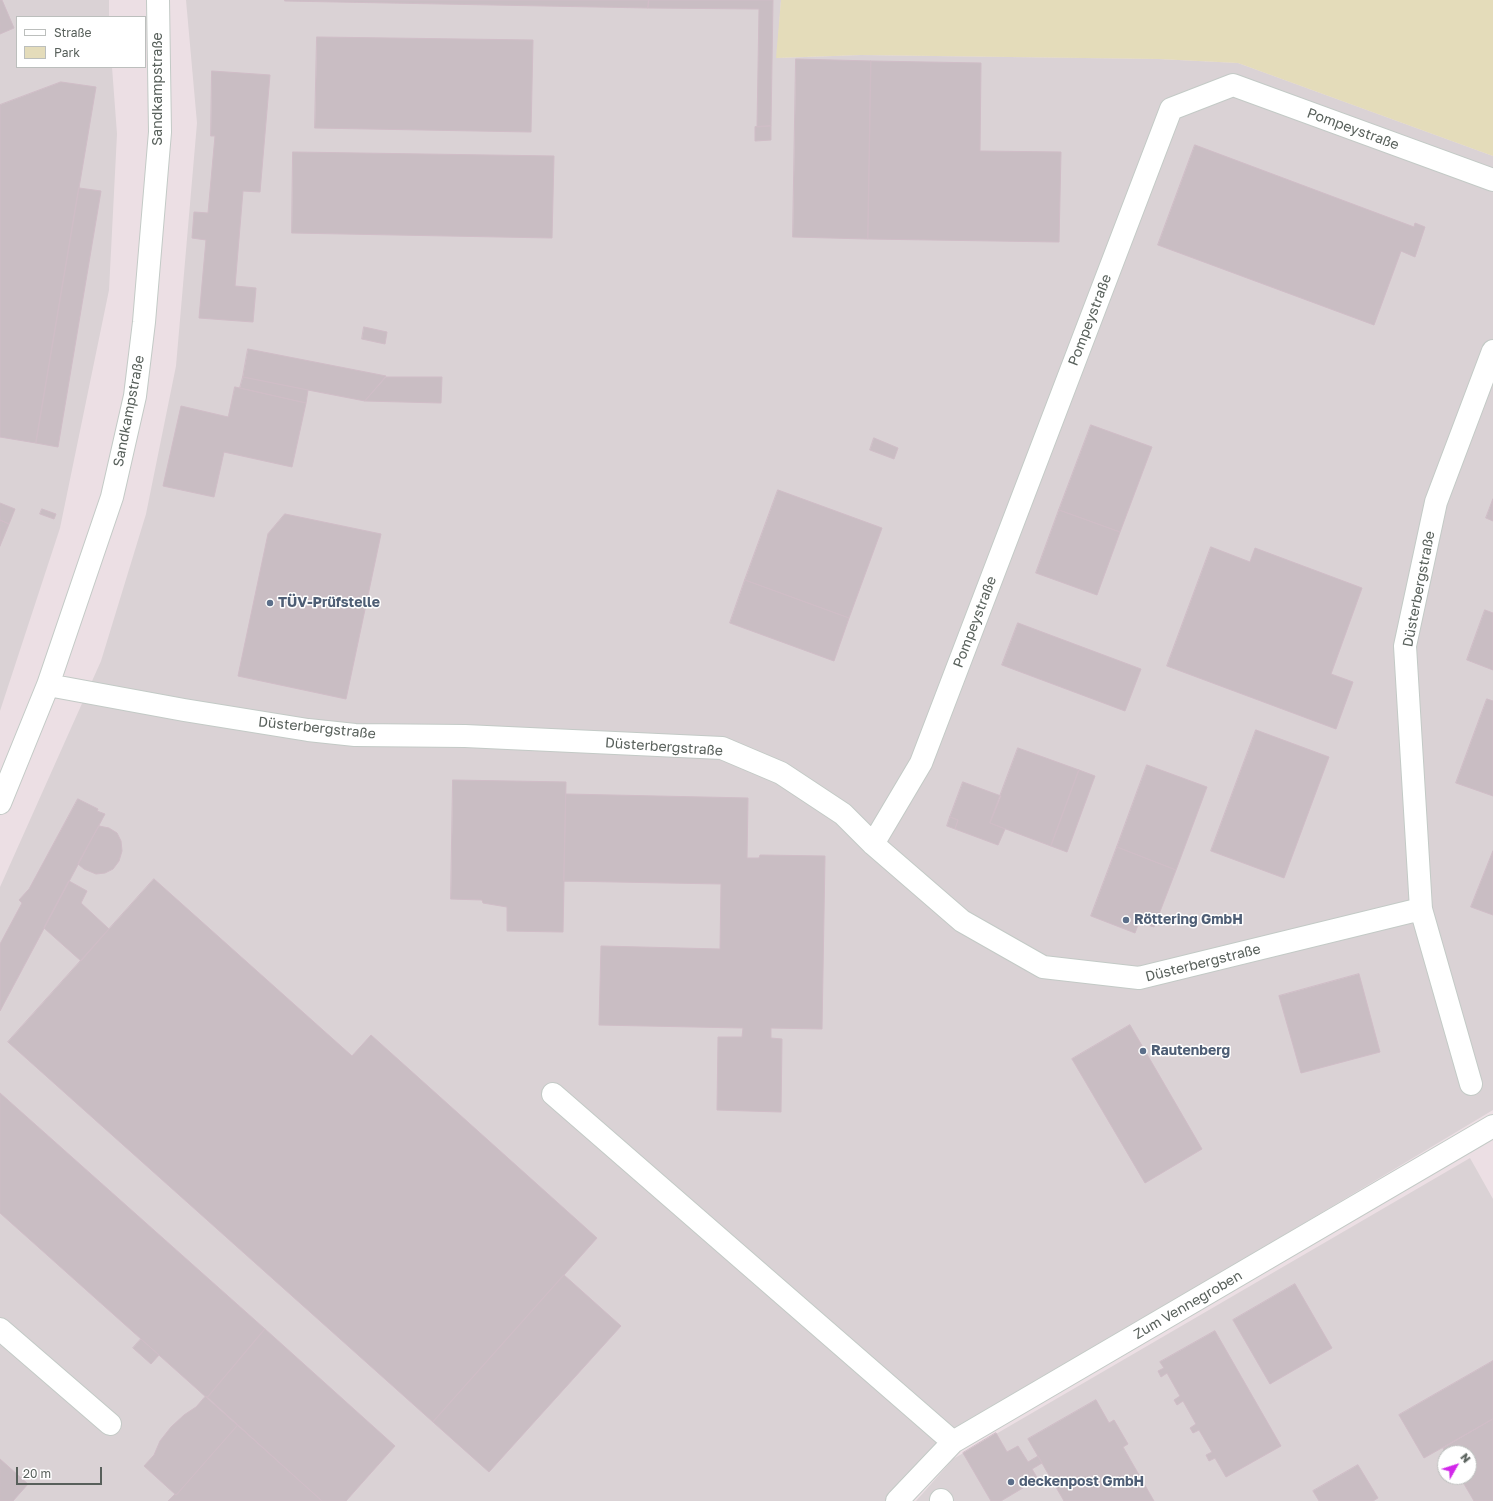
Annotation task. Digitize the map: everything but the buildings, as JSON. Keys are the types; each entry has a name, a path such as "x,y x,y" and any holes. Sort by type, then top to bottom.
{"street":[{"name":"Sandkampstraße","path":"0,803 48,685 112,497 135,396 144,322 160,132 158,0"},
{"name":"Pompeystraße","path":"873,844 921,763 1171,109 1233,85 1493,180"},
{"name":"Düsterbergstraße","path":"1471,1084 1422,909 1405,646 1436,502 1493,351"},
{"name":"Düsterbergstraße","path":"48,685 184,710 308,730 355,735 465,736 722,748 781,773 843,814 873,844 962,921 1043,967 1139,978 1422,909"},
{"path":"553,1094 953,1442"},
{"name":"Zum Vennegroben","path":"897,1501 953,1442 1493,1126"},
{"path":"0,1329 110,1424"}],"shaded area":[{"path":"0,0 109,0 109,16 16,16 16,68 112,68 117,134 109,290 60,528 0,711"},
{"path":"186,0 781,0 777,58 861,55 1159,59 1238,63 1493,156 1493,1110 947,1437 890,1501 0,1501 0,887 101,661 146,514 176,366 197,123"},
{"path":"1470,1158 1493,1199 1493,1501 916,1501 953,1459"}],"green space":[{"path":"781,0 1493,0 1493,156 1238,63 1159,59 861,55 776,58"}],"place":[{"name":"TÜV-Prüfstelle","path":"270,603"},
{"name":"Röttering GmbH","path":"1126,920"},
{"name":"Rautenberg","path":"1143,1051"},
{"name":"deckenpost GmbH","path":"1011,1482"}]}
